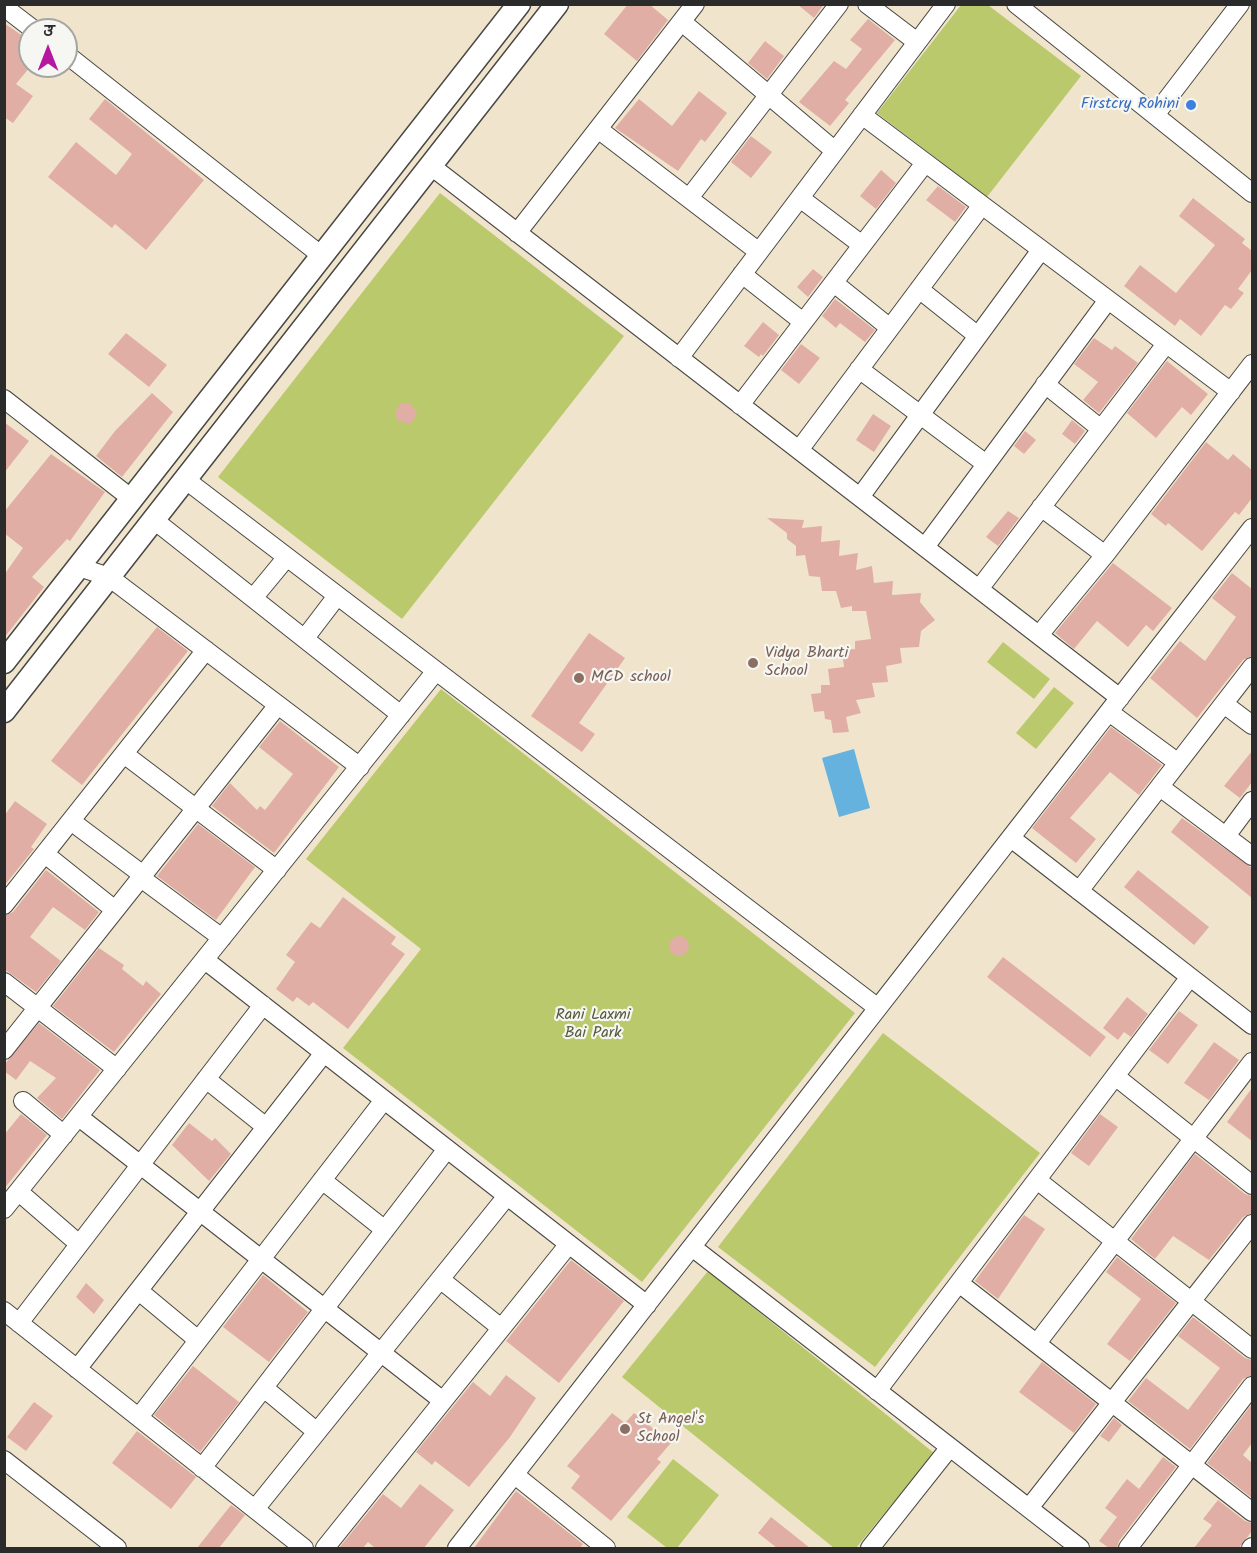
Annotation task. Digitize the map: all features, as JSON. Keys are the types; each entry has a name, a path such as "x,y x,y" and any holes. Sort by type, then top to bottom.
{"street":[{"path":"4,662 519,4"},
{"path":"4,711 558,4"},
{"path":"517,233 695,4"},
{"path":"689,198 839,4"},
{"path":"867,4 917,42"},
{"path":"679,358 946,4"},
{"path":"1016,4 1252,193"},
{"path":"1155,116 1239,4"},
{"path":"4,8 18,18"},
{"path":"682,22 835,151"},
{"path":"78,63 322,256"},
{"path":"862,116 1231,392"},
{"path":"598,129 759,252"},
{"path":"740,405 925,163"},
{"path":"431,166 1120,698"},
{"path":"800,198 862,245"},
{"path":"799,450 982,205"},
{"path":"860,497 1041,250"},
{"path":"742,274 803,322"},
{"path":"834,283 890,328"},
{"path":"919,289 978,336"},
{"path":"925,547 1108,300"},
{"path":"979,589 1166,344"},
{"path":"1039,635 1105,555 1252,364"},
{"path":"859,369 986,464"},
{"path":"1045,384 1101,429"},
{"path":"4,399 132,499"},
{"path":"186,480 878,1008"},
{"path":"1041,507 1105,555"},
{"path":"154,520 401,715"},
{"path":"457,1548 1252,528"},
{"path":"254,597 287,557"},
{"path":"79,567 109,577 360,766"},
{"path":"305,638 337,596"},
{"path":"4,905 206,650"},
{"path":"1079,891 1252,667"},
{"path":"79,1244 10,1199 79,1117 436,671"},
{"path":"1224,704 1252,724"},
{"path":"4,1050 278,705"},
{"path":"1109,712 1177,762"},
{"path":"124,754 276,870"},
{"path":"1160,786 1252,856"},
{"path":"1226,836 1252,801"},
{"path":"71,821 222,938"},
{"path":"1011,838 1252,1025"},
{"path":"45,854 115,910"},
{"path":"205,960 647,1305"},
{"path":"878,1391 1190,977"},
{"path":"4,982 117,1069"},
{"path":"263,1005 79,1244 12,1317 304,1548"},
{"path":"77,1369 324,1053"},
{"path":"1036,1343 1252,1062"},
{"path":"1115,1076 1252,1185"},
{"path":"206,1079 266,1127"},
{"path":"139,1417 384,1100"},
{"path":"22,1101 64,1135"},
{"path":"79,1117 443,1401"},
{"path":"202,1468 447,1149"},
{"path":"322,1180 385,1230"},
{"path":"1037,1180 1252,1349"},
{"path":"255,1509 507,1196"},
{"path":"1029,1508 1252,1224"},
{"path":"325,1548 569,1244"},
{"path":"692,1247 1080,1548"},
{"path":"440,1279 501,1328"},
{"path":"959,1283 1252,1512"},
{"path":"139,1290 198,1340"},
{"path":"1128,1548 1252,1386"},
{"path":"264,1388 317,1432"},
{"path":"870,1548 950,1447"},
{"path":"4,1460 117,1548"},
{"path":"515,1475 599,1546"}],"green space":[{"path":"961,5 988,5 1081,76 987,197 877,113"},
{"path":"440,193 624,336 402,619 218,477"},
{"path":"1003,642 1050,679 1034,699 987,662"},
{"path":"1054,687 1074,703 1036,749 1016,733"},
{"name":"Rani Laxmi Bai Park","path":"441,689 855,1013 642,1282 343,1048 421,949 306,859"},
{"path":"883,1033 1040,1153 875,1367 718,1247"},
{"path":"708,1271 934,1453 856,1548 834,1548 622,1377"},
{"path":"673,1459 719,1495 677,1548 667,1548 627,1517"}],"water":[{"path":"854,749 870,808 839,817 822,758"}],"building":[{"path":"628,4 649,4 668,20 637,61 604,34"},
{"path":"797,4 824,4 814,18"},
{"path":"868,19 895,40 845,100 849,103 830,126 799,102 834,61 846,69 862,49 850,40"},
{"path":"4,23 18,33 18,78 21,78 16,84 33,96 13,123 4,117"},
{"path":"765,41 784,56 767,79 748,63"},
{"path":"699,91 727,113 705,142 701,139 678,171 615,128 639,99 672,126"},
{"path":"105,99 204,180 146,250 115,224 112,228 48,177 76,142 116,175 132,154 89,119"},
{"path":"751,136 772,152 751,178 731,162"},
{"path":"881,170 896,183 876,209 860,196"},
{"path":"938,186 966,207 955,222 926,200"},
{"path":"1193,198 1245,239 1242,243 1252,251 1252,270 1238,289 1244,293 1231,309 1225,305 1201,336 1180,319 1175,326 1124,286 1140,265 1176,293 1215,245 1179,216"},
{"path":"813,269 823,277 808,297 797,287"},
{"path":"835,299 875,330 865,342 840,323 836,328 822,316"},
{"path":"763,322 779,335 763,356 761,354 759,357 744,346"},
{"path":"126,333 167,365 149,387 108,354"},
{"path":"1094,338 1112,350 1115,346 1138,363 1099,413 1083,400 1098,382 1074,364"},
{"path":"801,344 820,358 799,384 781,370"},
{"path":"1167,361 1208,394 1191,415 1182,407 1156,438 1127,413"},
{"path":"152,393 173,412 122,477 96,456 115,431"},
{"path":"410,403 417,413 411,424 398,421 395,413 400,404"},
{"path":"873,414 891,426 874,452 856,440"},
{"path":"1072,420 1085,431 1075,444 1062,434"},
{"path":"4,422 29,441 4,473"},
{"path":"1025,431 1036,440 1024,454 1014,446"},
{"path":"1206,442 1228,460 1233,454 1252,470 1252,498 1239,515 1235,512 1202,551 1168,523 1166,526 1151,514"},
{"path":"51,454 105,492 70,541 67,539 32,577 44,587 4,638 4,575 23,548 4,533 4,512"},
{"path":"1008,511 1019,518 998,546 986,537"},
{"path":"767,518 804,520 802,528 822,526 821,542 840,540 839,556 858,553 856,570 872,566 874,583 893,581 892,595 921,593 920,602 935,620 921,631 919,647 900,648 902,663 886,666 888,682 872,683 875,697 856,700 861,713 846,717 849,732 833,733 831,720 825,719 824,711 814,712 811,694 821,693 821,685 830,685 828,669 844,667 842,650 855,649 855,641 871,639 866,611 852,611 852,606 841,608 836,591 822,591 820,577 809,576 805,555 796,556 796,546 787,539 787,533"},
{"path":"1113,563 1172,608 1153,631 1146,625 1128,647 1097,621 1074,649 1055,633"},
{"path":"1232,573 1252,589 1252,656 1243,660 1197,718 1150,678 1180,641 1205,661 1236,617 1212,598"},
{"path":"157,627 188,651 82,785 51,761"},
{"path":"589,633 625,658 579,723 595,734 582,752 531,716"},
{"path":"280,721 339,767 274,853 212,806 230,783 257,810 260,806 265,810 293,774 259,747"},
{"path":"1111,727 1162,765 1139,795 1110,772 1070,818 1096,839 1076,863 1032,828"},
{"path":"1252,751 1252,782 1240,798 1224,786"},
{"path":"15,801 47,824 31,847 34,849 4,886 4,816"},
{"path":"1182,818 1252,868 1252,898 1171,832"},
{"path":"198,824 255,867 216,920 157,876"},
{"path":"46,870 99,912 85,930 53,907 30,937 61,961 36,992 4,969 4,916 13,912"},
{"path":"1138,870 1209,927 1194,945 1124,887"},
{"path":"343,897 396,937 391,944 405,954 348,1029 313,1002 309,1006 297,997 293,1002 276,989 295,962 286,955 311,922 320,928"},
{"path":"679,936 686,939 689,946 686,953 679,956 672,953 669,946 672,939"},
{"path":"99,948 124,965 122,969 143,986 146,981 161,994 114,1052 53,1006"},
{"path":"1003,957 1106,1037 1090,1057 987,977"},
{"path":"1127,997 1148,1014 1131,1037 1124,1032 1118,1040 1103,1028"},
{"path":"1179,1011 1198,1025 1168,1064 1149,1050"},
{"path":"39,1023 100,1070 62,1119 37,1098 56,1078 30,1061 16,1080 4,1071 4,1065"},
{"path":"1214,1042 1239,1060 1209,1100 1184,1083"},
{"path":"1252,1088 1252,1141 1227,1122"},
{"path":"21,1114 47,1135 4,1189 4,1135"},
{"path":"1100,1114 1118,1127 1089,1166 1071,1153"},
{"path":"189,1123 212,1141 215,1138 231,1154 209,1181 172,1145"},
{"path":"1195,1154 1245,1194 1252,1196 1252,1213 1243,1217 1209,1260 1173,1236 1155,1259 1131,1239"},
{"path":"1024,1215 1045,1229 998,1299 975,1281"},
{"path":"1117,1257 1176,1303 1130,1361 1107,1344 1141,1299 1106,1272"},
{"path":"571,1260 624,1301 559,1383 506,1341"},
{"path":"263,1275 308,1312 269,1362 223,1327"},
{"path":"86,1283 104,1300 94,1314 76,1297"},
{"path":"1193,1317 1245,1358 1252,1360 1252,1375 1243,1379 1190,1449 1128,1401 1146,1378 1188,1410 1220,1368 1178,1336"},
{"path":"1042,1362 1096,1404 1074,1433 1019,1392"},
{"path":"193,1366 239,1402 200,1452 154,1415"},
{"path":"506,1375 536,1398 510,1437 469,1487 435,1461 432,1465 416,1452 473,1382 490,1396"},
{"path":"34,1402 53,1416 26,1451 7,1437"},
{"path":"1252,1404 1252,1443 1243,1455 1252,1463 1252,1498 1207,1463"},
{"path":"612,1413 625,1423 634,1413 671,1443 657,1459 661,1462 611,1521 571,1488 580,1476 567,1466"},
{"path":"1114,1418 1122,1425 1109,1442 1100,1436"},
{"path":"137,1431 196,1477 171,1509 112,1463"},
{"path":"1163,1457 1176,1467 1119,1541 1117,1548 1109,1548 1099,1541 1117,1517 1105,1508 1127,1479 1139,1489"},
{"path":"420,1484 454,1510 424,1548 375,1548 368,1542 363,1548 339,1548 383,1494 401,1508"},
{"path":"516,1491 583,1544 580,1548 474,1548"},
{"path":"1218,1500 1245,1521 1252,1523 1252,1531 1239,1548 1194,1548 1212,1525 1203,1519"},
{"path":"231,1505 245,1515 219,1548 197,1548"},
{"path":"771,1517 810,1548 777,1548 758,1533"}],"place":[{"name":"Firstcry Rohini","path":"1191,105"},
{"name":"Vidya Bharti School","path":"753,663"},
{"name":"MCD school","path":"579,678"},
{"name":"St Angel's School","path":"625,1429"}]}
